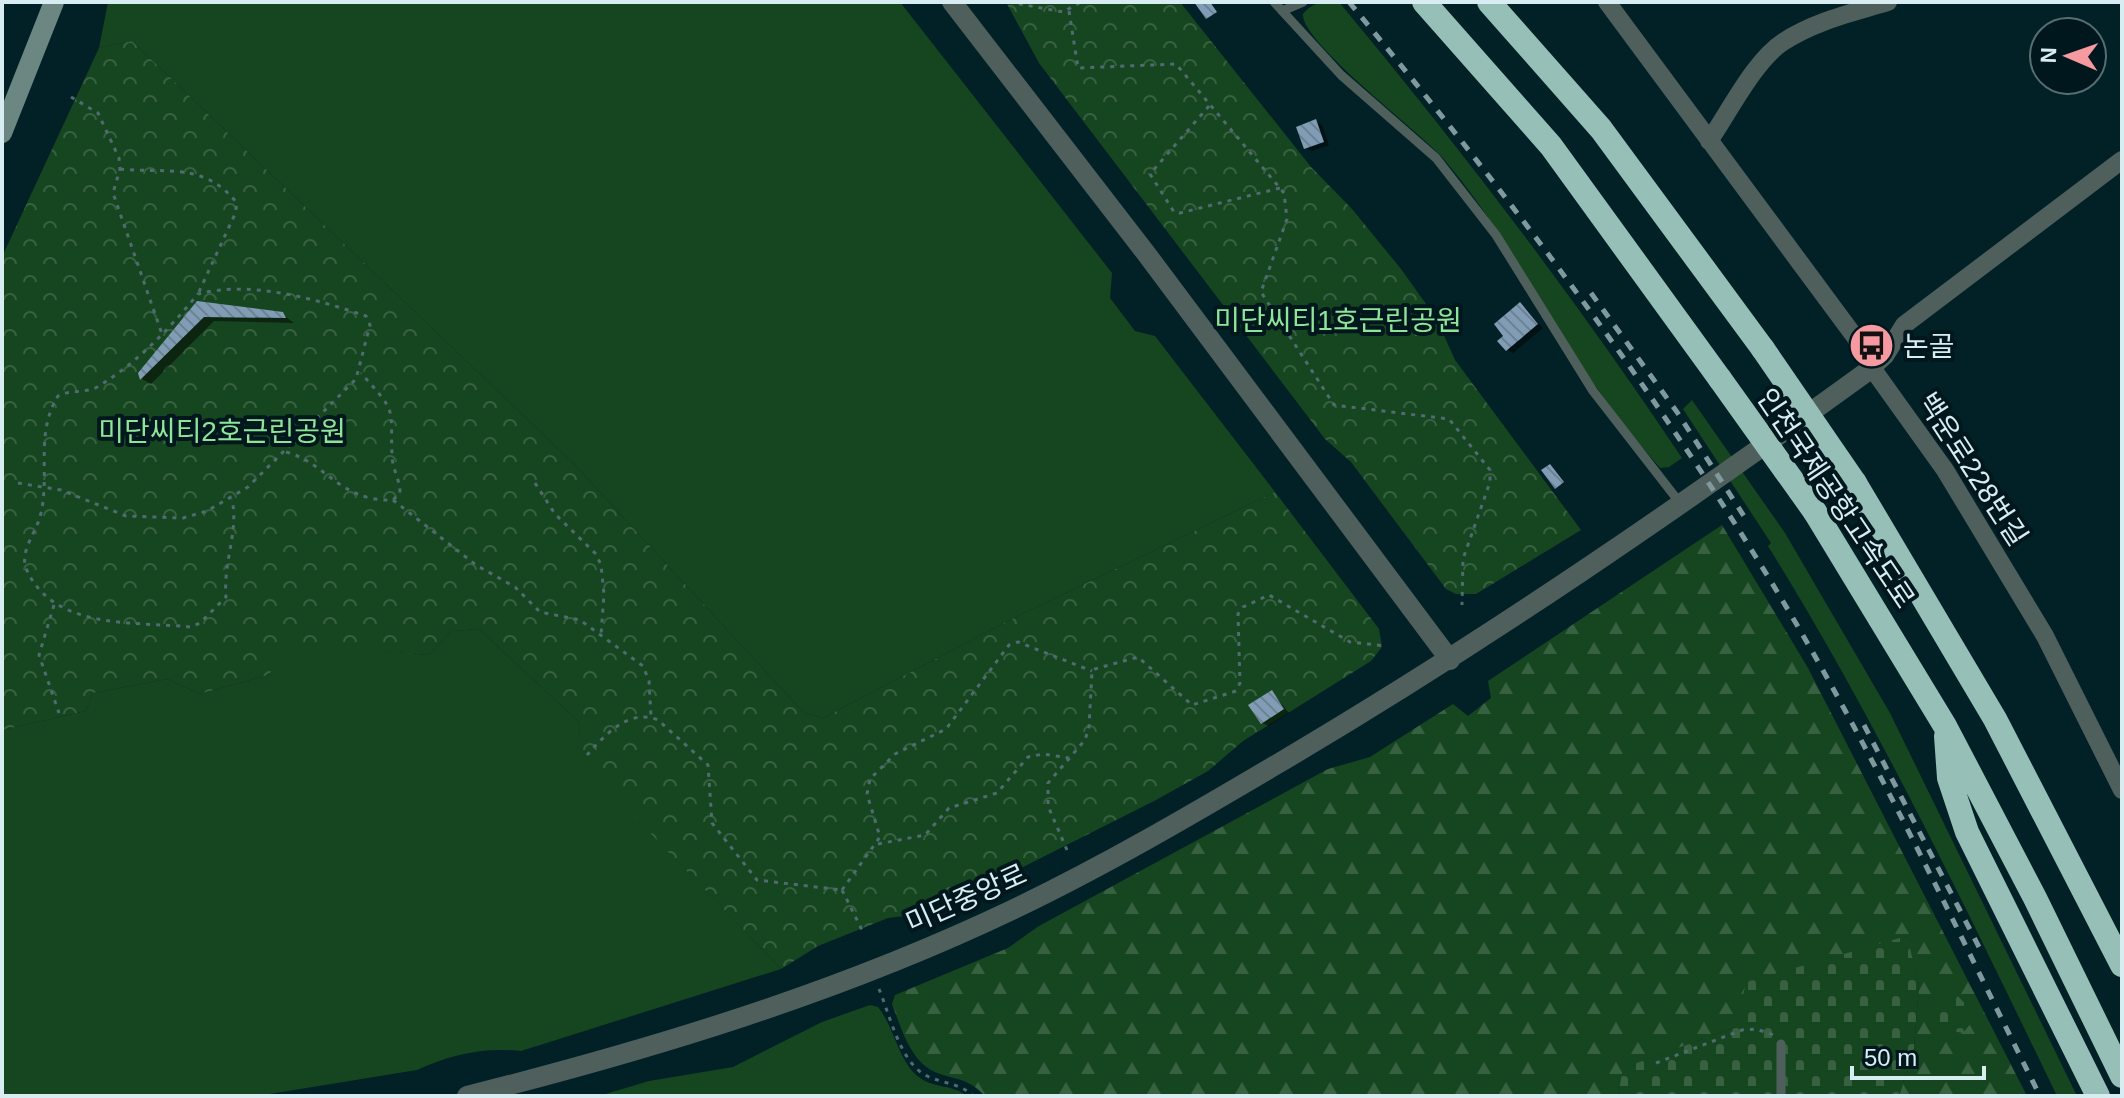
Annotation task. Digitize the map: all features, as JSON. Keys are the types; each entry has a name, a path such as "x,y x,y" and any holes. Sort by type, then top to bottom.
{"highway":[{"name":"인천국제공항고속도로","path":"1424,2 1551,146 1815,512 1945,726 2035,898 2122,1076"},
{"name":"인천국제공항고속도로","path":"1489,2 1601,129 1763,349 1855,483 1995,719 2122,965"},
{"path":"1945,726 1949,778 1967,832 2098,1096"}],"main road":[{"path":"2,133 54,2"}],"street":[{"path":"952,2 1155,265 1450,660"},
{"name":"백운로228번길","path":"1607,2 1855,337 1872,368 1945,470 2045,636 2122,790"},
{"path":"1709,141 1768,55 1781,43 1812,25 1888,2"},
{"path":"1872,368 1885,356 1904,325 2122,160"},
{"name":"미단중앙로","path":"467,1096 666,1042 872,970 1009,911 1130,851 1450,660 1683,506 1872,368"}],"lane":[{"path":"1274,2 1341,75 1436,158 1496,235 1593,391 1683,506"},
{"path":"1282,11 1303,2"},
{"path":"1781,1044 1781,1096"}],"path":[{"path":"1009,2 1069,11 1081,2"},
{"path":"1069,11 1078,68 1170,62 1280,188 1288,202 1287,219 1261,292 1334,405 1449,419 1490,470 1490,482 1463,559 1462,605"},
{"path":"71,97 98,113 120,169 113,193 116,205 163,337"},
{"path":"1210,105 1150,174 1174,212 1280,188"},
{"path":"120,169 190,170 230,194 237,203 235,214 198,294 163,337 99,387 67,391 58,396 43,435 41,515 24,558 27,572 54,605 136,626 190,627 200,623 226,597 225,565 236,515 232,499"},
{"path":"18,483 82,497 126,516 183,518 232,499 286,452 360,372 370,325 366,316 265,293 228,289 198,294"},
{"path":"360,372 393,413 392,460 400,481 400,493 393,500"},
{"path":"286,452 297,455 354,494 393,500 476,565 515,587 545,615 576,618 601,635 647,673 651,717"},
{"path":"535,483 555,514 596,554 601,565 604,594 601,635"},
{"path":"842,890 878,844 879,830 867,794 870,779 895,754 946,729 1009,645 1018,642 1092,671 1138,657 1192,705 1236,691 1240,683 1238,614 1269,595 1350,642 1386,646"},
{"path":"54,605 39,655 59,713"},
{"path":"1067,850 1052,820 1047,794 1052,775 1085,740 1089,727 1092,671"},
{"path":"587,755 615,727 629,719 651,717 665,723 708,765 712,823 757,880 842,890"},
{"path":"878,844 925,835 949,808 997,793 1028,757 1043,754 1069,758"},
{"path":"842,890 863,932"},
{"path":"872,970 913,1065 925,1075 962,1086 973,1096"},
{"path":"1656,1063 1742,1030 1772,1032 1781,1044"}],"green space":[{"path":"108,2 900,2 1112,273 1110,298 1135,331 1155,336 1275,492 1010,620 823,718 804,713 574,464 132,41 99,48"},
{"name":"미단씨티1호근린공원","path":"1006,2 1180,2 1311,167 1352,209 1401,269 1436,318 1455,360 1581,530 1476,594 1456,594 1446,589 1351,462 1325,439 1039,63"},
{"path":"1339,2 1516,226 1601,340 1682,458 1669,467 1660,468 1582,367 1474,197 1440,155 1339,64 1307,27 1303,14 1307,10 1315,4"},
{"name":"미단씨티2호근린공원","path":"132,41 574,464 804,713 823,718 1010,620 1275,492 1379,629 1382,647 1371,661 1243,741 1208,771 1156,800 921,914 888,918 818,946 781,969 578,758 580,723 479,629 451,631 429,655 287,643 269,675 199,694 168,679 93,693 86,711 2,730 2,257 99,48"},
{"path":"1692,400 1785,533 1890,713 2077,1096 2057,1096 1884,748 1768,546 1771,543 1683,409"},
{"path":"1722,525 1808,668 2027,1096 1899,1096 1914,1048 1919,985 1906,936 1736,1027 1624,1068 1618,1096 985,1096 966,1082 926,1067 913,1052 892,1004 895,995 1008,948 1039,926 1328,769 1370,757 1453,704 1468,716 1491,698 1488,681"},
{"path":"479,629 580,723 579,758 781,969 521,1051 468,1053 417,1070 257,1096 2,1096 2,730 86,711 93,693 168,679 199,694 269,675 286,642 429,655 451,631"},
{"path":"1907,936 1919,985 1914,1048 1899,1096 1618,1096 1623,1068 1736,1027 1746,982"},
{"path":"1957,995 1968,1007 1971,1023 1963,1033 1948,1030 1939,1024 1939,1006"},
{"path":"870,1005 878,1007 884,1015 907,1063 920,1078 967,1096 599,1096 649,1081 733,1067 822,1022"}],"building":[{"path":"1194,2 1210,2 1217,12 1206,19"},
{"path":"1316,119 1324,142 1304,149 1296,127"},
{"path":"197,301 283,312 286,318 204,317 140,380 138,373"},
{"path":"1520,302 1538,324 1506,351 1497,341 1503,336 1494,324"},
{"path":"1550,464 1564,482 1555,489 1541,470"},
{"path":"1272,690 1284,709 1261,724 1248,705"}],"railway":[{"path":"1349,2 1457,135 1561,271 1660,411 1754,554 1868,753 2040,1096"},
{"path":"1591,293 1677,412 1749,524"},
{"path":"1864,725 1980,949"}],"place":[{"name":"논골","path":"1872,346"}]}
